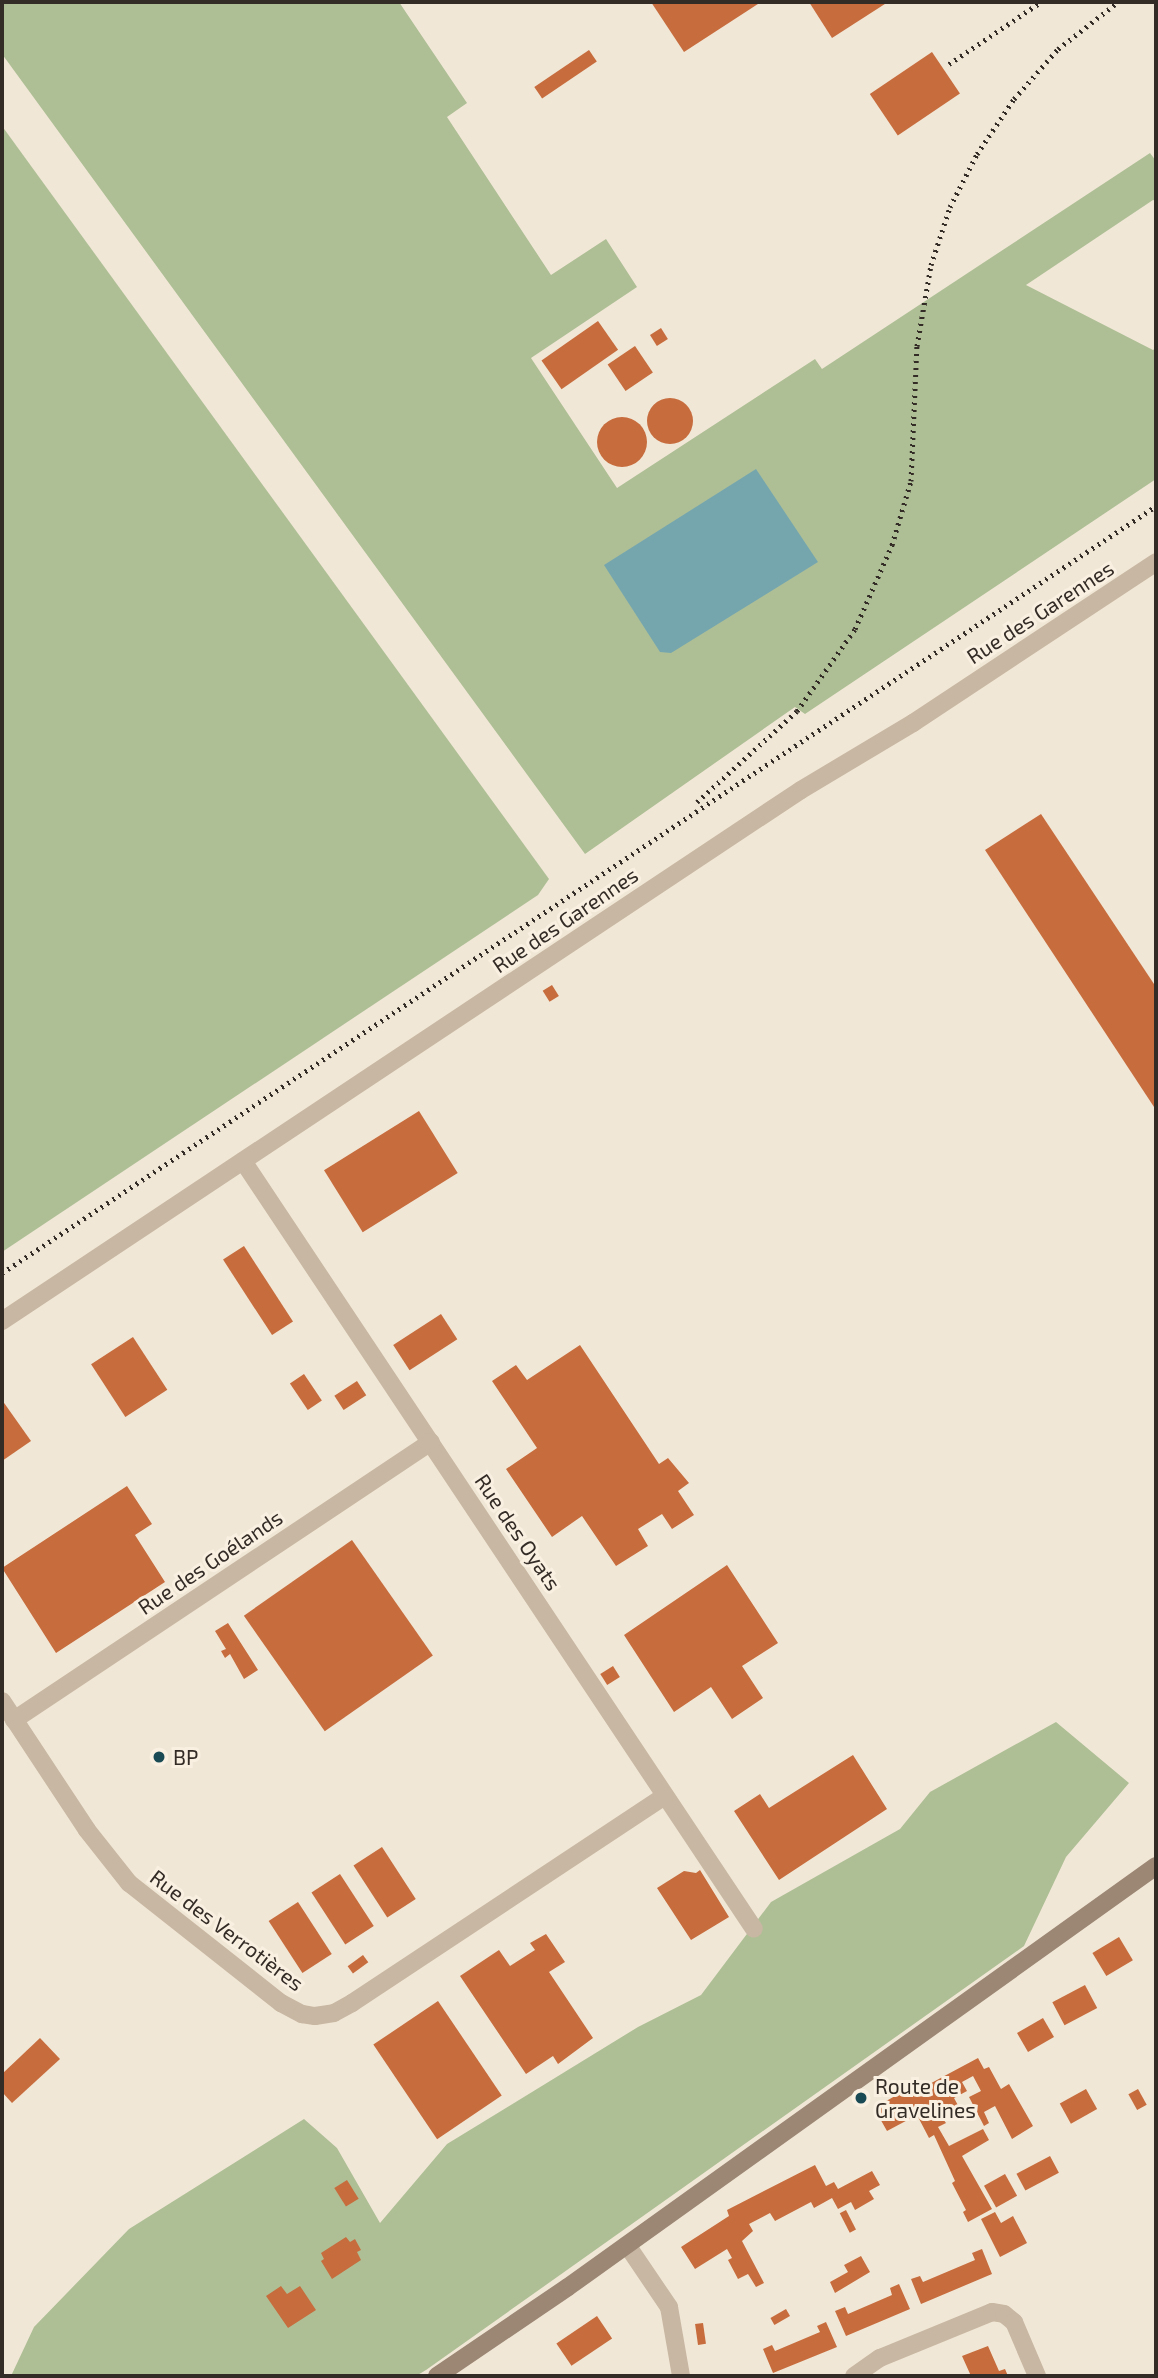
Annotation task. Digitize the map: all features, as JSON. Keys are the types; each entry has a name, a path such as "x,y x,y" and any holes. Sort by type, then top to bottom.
{"main road":[{"path":"437,2376 626,2245 1156,1866"}],"street":[{"name":"Rue des Garennes","path":"2,1321 801,790 913,723 1156,562"},
{"name":"Rue des Oyats","path":"243,1161 754,1929"},
{"name":"Rue des Goélands","path":"14,1720 431,1442"},
{"name":"Rue des Verrotières","path":"2,1701 87,1830 129,1884 281,2003 314,2016 334,2012 352,2004 665,1796"},
{"path":"626,2245 670,2307 681,2376"},
{"path":"855,2376 880,2358 992,2312 1004,2314 1013,2322 1037,2376"}],"green space":[{"path":"2,2 399,2 467,103 447,117 551,275 606,239 637,287 531,358 617,488 815,359 822,369 1150,153 1156,161 1156,201 1153,200 1026,285 1153,350 1156,348 1156,479 805,714 795,707 585,854 2,54"},
{"path":"2,126 549,879 538,895 2,1252"},
{"path":"1056,1722 1129,1783 1066,1857 1024,1946 426,2370 416,2376 11,2376 34,2327 129,2229 304,2119 337,2148 380,2223 447,2144 638,2027 701,1995 771,1902 900,1829 930,1792"}],"water":[{"path":"756,469 818,562 671,653 660,652 604,565"}],"building":[{"path":"651,2 761,2 684,52"},
{"path":"809,2 888,2 832,38"},
{"path":"589,50 597,62 542,99 534,87"},
{"path":"932,52 960,93 898,135 870,94"},
{"path":"598,321 618,350 562,389 541,361"},
{"path":"661,328 668,339 657,346 650,335"},
{"path":"635,346 653,373 626,391 608,364"},
{"path":"670,398 686,405 693,421 686,437 670,444 654,437 647,421 654,405"},
{"path":"622,417 639,425 647,442 639,459 622,467 605,459 597,442 605,425"},
{"path":"1041,814 1156,987 1156,1110 985,850"},
{"path":"552,985 559,996 550,1002 543,991"},
{"path":"419,1111 458,1173 363,1232 324,1170"},
{"path":"244,1246 293,1321 272,1335 223,1260"},
{"path":"441,1314 457,1339 410,1370 393,1345"},
{"path":"133,1337 167,1390 125,1417 91,1364"},
{"path":"580,1345 659,1464 668,1458 689,1483 678,1491 694,1515 672,1529 662,1514 638,1529 648,1546 616,1566 582,1516 552,1537 506,1469 537,1448 492,1381 516,1365 527,1380"},
{"path":"304,1374 322,1401 308,1410 290,1384"},
{"path":"357,1381 366,1395 344,1410 334,1396"},
{"path":"2,1400 31,1441 2,1461"},
{"path":"127,1486 152,1524 135,1535 165,1582 56,1653 2,1568"},
{"path":"352,1540 433,1656 325,1731 244,1616"},
{"path":"727,1565 778,1643 742,1666 763,1698 732,1719 711,1687 674,1712 624,1635"},
{"path":"228,1623 258,1670 244,1679 230,1654 225,1658 221,1651 226,1649 215,1631"},
{"path":"613,1666 620,1677 607,1685 600,1674"},
{"path":"853,1755 887,1809 779,1880 734,1811 760,1794 769,1808"},
{"path":"382,1847 416,1899 387,1918 353,1866"},
{"path":"700,1870 729,1917 691,1940 657,1888 684,1871 696,1873"},
{"path":"340,1874 374,1926 345,1945 311,1893"},
{"path":"298,1902 332,1954 302,1973 269,1921"},
{"path":"546,1934 565,1962 549,1972 593,2038 558,2064 553,2056 526,2074 460,1976 499,1950 510,1966 535,1950 530,1943"},
{"path":"1119,1937 1133,1960 1106,1976 1092,1953"},
{"path":"363,1955 368,1962 353,1973 348,1966"},
{"path":"1085,1985 1097,2008 1065,2025 1052,2002"},
{"path":"438,2001 502,2096 437,2139 373,2045"},
{"path":"1043,2018 1054,2037 1028,2052 1017,2033"},
{"path":"40,2038 60,2059 12,2103 2,2092 2,2074"},
{"path":"978,2058 984,2069 989,2067 1001,2089 1009,2084 1033,2126 1012,2139 995,2106 984,2112 989,2123 984,2126 969,2097 981,2091 973,2076 962,2082 967,2091 954,2098 960,2109 943,2119 946,2123 938,2127 949,2146 983,2129 989,2140 962,2156 992,2209 968,2222 963,2212 966,2210 952,2183 955,2181 934,2135 929,2138 917,2115 887,2131 874,2108 902,2092 907,2096"},
{"path":"1086,2089 1097,2109 1071,2124 1060,2104"},
{"path":"1138,2089 1147,2105 1137,2110 1128,2094"},
{"path":"1050,2156 1059,2173 1025,2191 1016,2174"},
{"path":"815,2165 826,2186 834,2182 838,2189 872,2171 880,2185 869,2191 874,2199 855,2210 851,2202 838,2209 832,2198 814,2208 811,2202 775,2221 770,2213 749,2224 753,2231 742,2241 764,2283 756,2287 748,2274 738,2279 728,2260 732,2258 727,2249 695,2269 681,2247 729,2216 727,2210"},
{"path":"1005,2174 1017,2196 996,2208 984,2186"},
{"path":"347,2180 359,2199 346,2207 334,2188"},
{"path":"846,2210 856,2230 850,2233 840,2213"},
{"path":"995,2212 1001,2223 1013,2216 1027,2243 1000,2257 981,2219"},
{"path":"346,2237 350,2242 355,2239 361,2250 357,2252 361,2260 332,2279 321,2261 324,2259 321,2253"},
{"path":"982,2249 992,2274 921,2304 911,2279 920,2276 923,2282 975,2260 972,2253"},
{"path":"861,2256 870,2272 835,2293 830,2282 848,2272 844,2265"},
{"path":"899,2284 910,2309 846,2336 835,2311 845,2307 848,2314 892,2295 890,2288"},
{"path":"281,2286 287,2294 300,2286 316,2310 288,2328 266,2296"},
{"path":"786,2309 790,2316 774,2325 770,2318"},
{"path":"597,2316 612,2338 571,2366 556,2343"},
{"path":"826,2322 837,2347 773,2373 763,2349 772,2345 775,2351 820,2332 817,2326"},
{"path":"703,2323 706,2344 698,2345 695,2324"},
{"path":"988,2346 999,2371 1005,2369 1008,2376 971,2376 962,2356"}],"railway":[{"path":"949,64 1041,2"},
{"path":"697,802 797,711 855,629 892,545 911,481 917,346 931,265 950,207 977,154 1014,99 1058,49 1118,2"},
{"path":"2,1273 1156,506"}],"place":[{"name":"BP","path":"159,1757"},
{"name":"Route de Gravelines","path":"861,2098"}]}
